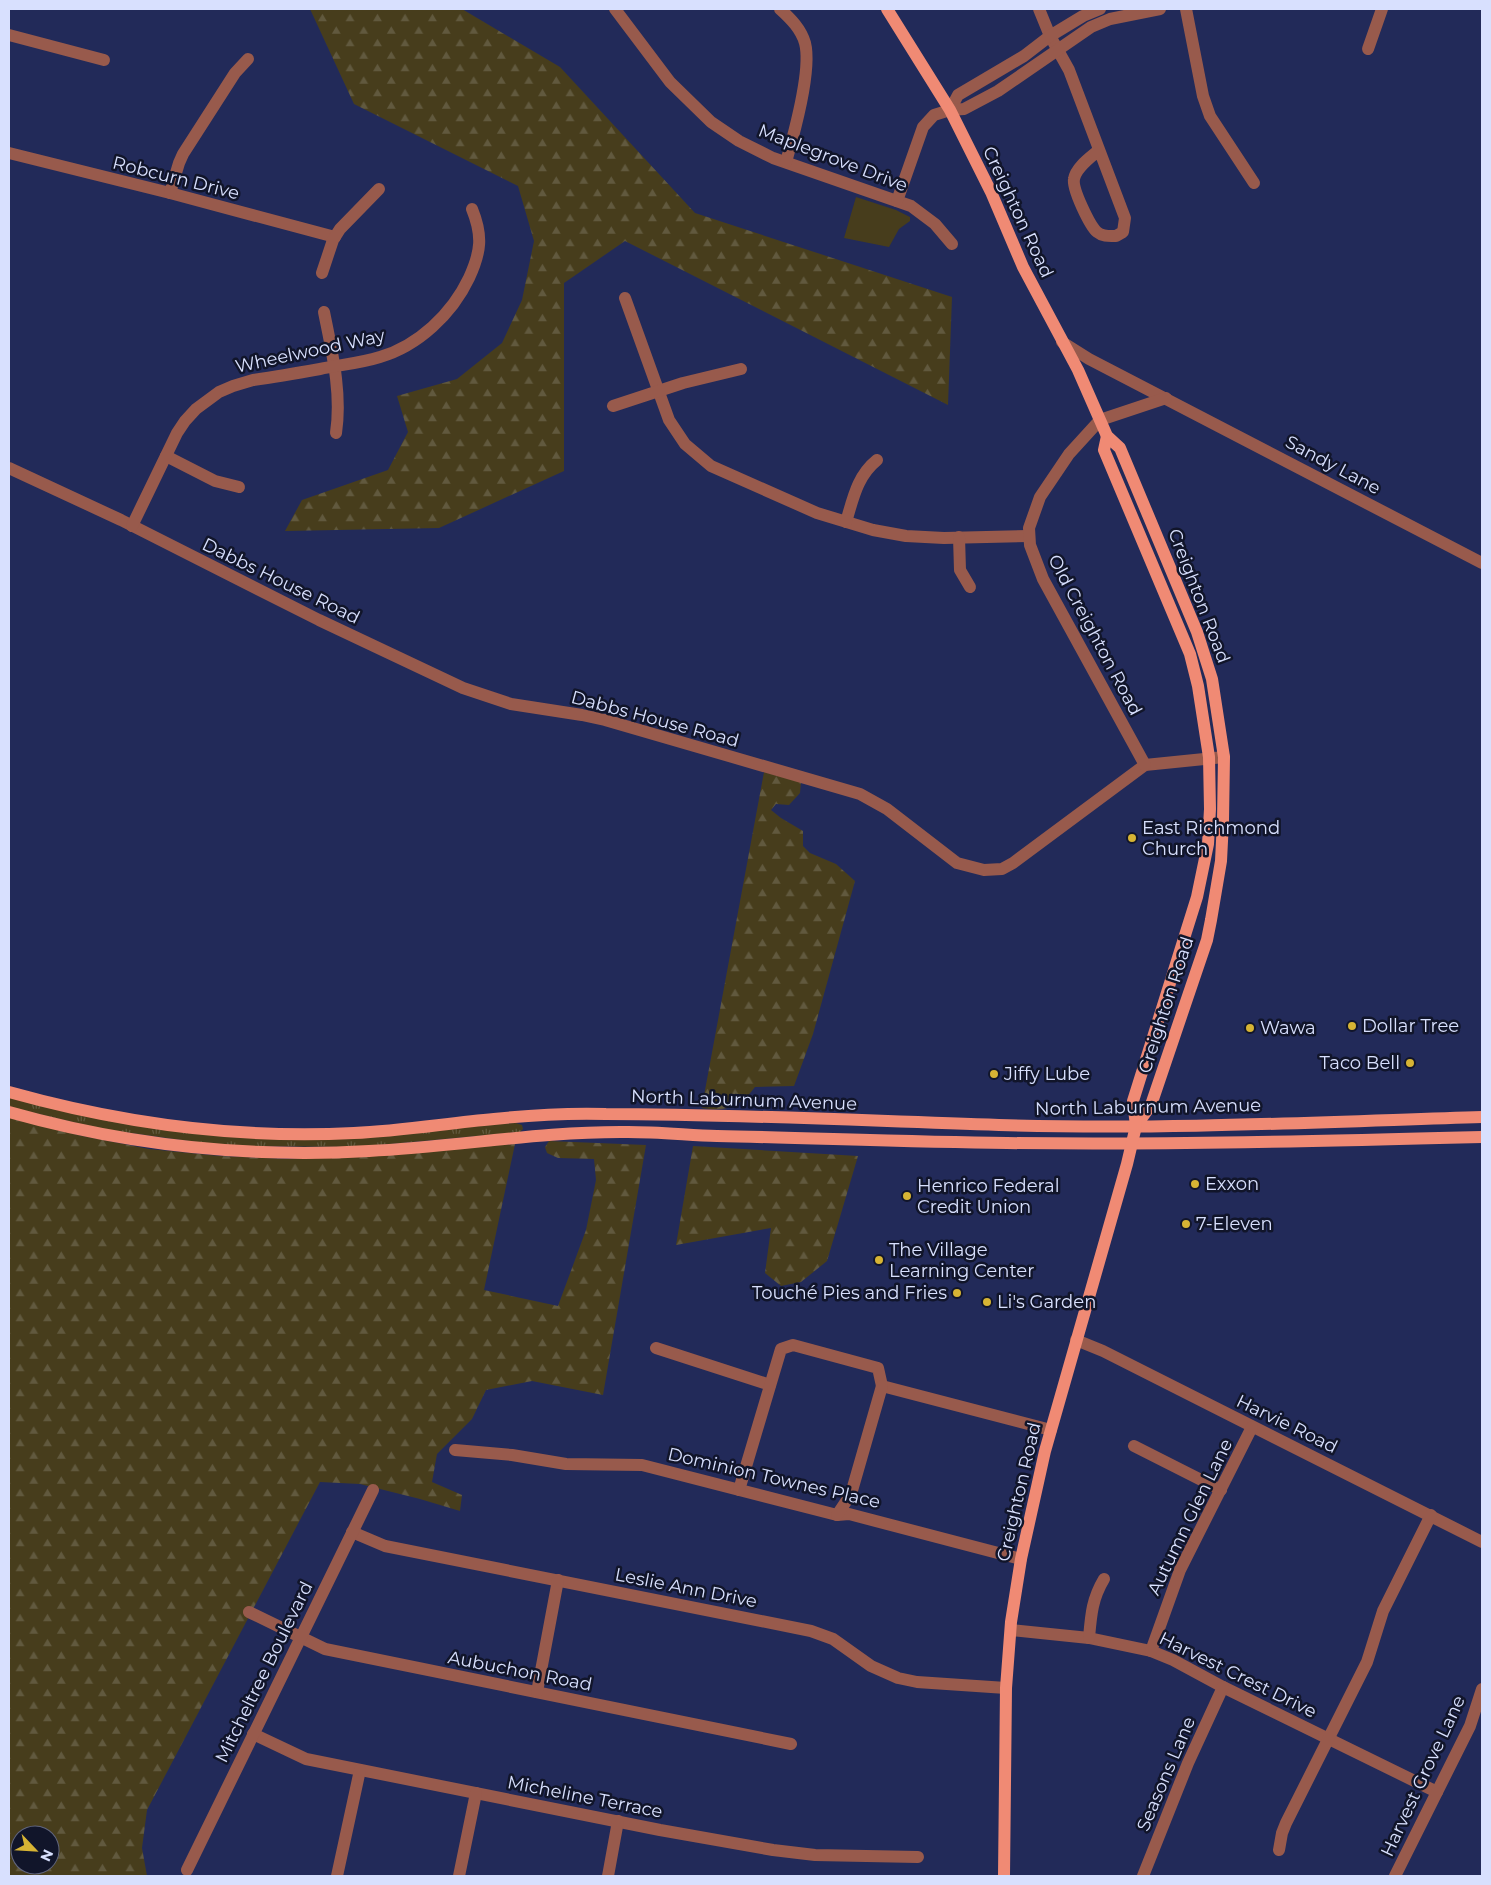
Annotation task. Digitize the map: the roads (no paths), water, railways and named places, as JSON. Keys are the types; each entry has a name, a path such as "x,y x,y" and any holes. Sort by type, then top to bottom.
{"main road":[{"name":"Creighton Road","path":"887,9 950,110 1023,266 1078,370 1107,436 1120,448 1197,632 1212,679 1224,757 1224,821 1221,861 1212,920 1151,1105 1136,1126"},
{"name":"Creighton Road","path":"1004,1876 1006,1688 1010,1630 1021,1559 1051,1430 1132,1144 1136,1126 1133,1101 1190,921 1204,870 1210,809 1209,757 1198,686 1190,654 1104,450 1107,436"},
{"name":"North Laburnum Avenue","path":"9,1092 77,1109 146,1122 277,1134 391,1131 495,1118 582,1114 995,1125 1136,1126 1482,1117"},
{"name":"North Laburnum Avenue","path":"9,1112 103,1134 147,1142 268,1152 370,1151 506,1138 628,1132 965,1142 1132,1144 1482,1137"}],"street":[{"path":"780,9 792,19 801,33 807,58 794,134 786,162"},
{"path":"1039,9 1050,36 1069,70 1126,218 1123,232 1116,236 1099,234 1092,227 1075,188 1074,179 1077,171 1099,150"},
{"path":"950,110 958,95 1024,56 1050,36 1083,16 1100,9"},
{"path":"897,201 923,127 934,115 950,110 964,109 998,91 1092,27 1110,19 1160,9"},
{"path":"1186,9 1203,96 1210,116 1254,183"},
{"path":"1368,49 1382,9"},
{"name":"Maplegrove Drive","path":"618,13 670,82 706,118 739,141 786,162 910,206 928,218 945,234 952,244"},
{"path":"9,34 104,60"},
{"path":"170,193 183,154 234,73 248,59"},
{"name":"Robcurn Drive","path":"9,153 335,237"},
{"path":"322,273 335,237 340,229 379,189"},
{"name":"Wheelwood Way","path":"132,526 177,433 196,409 219,392 253,380 379,358 405,346 425,333 450,308 465,286 479,248 479,231 472,209"},
{"path":"625,298 657,391 673,428 685,444 702,460 733,477 817,513 873,530 906,536 1028,536"},
{"path":"324,312 334,366 339,416 336,433"},
{"name":"Sandy Lane","path":"1062,342 1089,360 1166,398 1482,563"},
{"path":"613,406 712,375 741,370"},
{"path":"1100,420 1166,398"},
{"name":"Old Creighton Road","path":"1100,420 1069,454 1040,497 1031,520 1028,536 1035,562 1043,579 1146,765"},
{"path":"166,456 215,481 238,488"},
{"path":"846,522 860,480 864,472 877,460"},
{"name":"Dabbs House Road","path":"9,468 463,688 511,704 582,714 605,720 860,794 887,809 957,863 984,870 1002,869 1013,863 1146,765 1209,757 1224,757"},
{"path":"959,537 960,570 970,586"},
{"name":"Harvie Road","path":"1076,1340 1103,1351 1482,1542"},
{"path":"739,1490 781,1349 793,1345 878,1368 882,1386 851,1494 837,1515"},
{"path":"656,1348 770,1385"},
{"path":"882,1386 1051,1430"},
{"name":"Autumn Glen Lane","path":"1150,1651 1180,1570 1252,1427"},
{"path":"1134,1446 1221,1490"},
{"name":"Dominion Townes Place","path":"456,1450 512,1455 566,1464 642,1465 837,1515 849,1514 1021,1559"},
{"name":"Mitcheltree Boulevard","path":"187,1870 373,1490"},
{"path":"1279,1850 1286,1823 1367,1662 1383,1611 1431,1516"},
{"name":"Leslie Ann Drive","path":"352,1532 385,1546 810,1631 834,1639 871,1666 898,1678 917,1682 1006,1688"},
{"path":"1089,1638 1093,1602 1096,1592 1104,1579"},
{"path":"537,1692 558,1580"},
{"name":"Aubuchon Road","path":"249,1612 325,1649 791,1744"},
{"name":"Harvest Crest Drive","path":"1010,1630 1089,1638 1150,1651 1173,1660 1223,1687 1438,1792"},
{"name":"Seasons Lane","path":"1143,1876 1188,1763 1223,1687"},
{"name":"Harvest Grove Lane","path":"1395,1876 1470,1726 1482,1689"},
{"name":"Micheline Terrace","path":"253,1734 306,1759 618,1822 790,1853 918,1856"},
{"path":"337,1876 360,1770"},
{"path":"459,1876 476,1793"},
{"path":"608,1876 618,1822"}],"place":[{"name":"East Richmond Church","path":"1132,838"},
{"name":"Dollar Tree","path":"1352,1026"},
{"name":"Wawa","path":"1250,1028"},
{"name":"Taco Bell","path":"1410,1063"},
{"name":"Jiffy Lube","path":"994,1074"},
{"name":"Exxon","path":"1195,1184"},
{"name":"Henrico Federal Credit Union","path":"907,1196"},
{"name":"7-Eleven","path":"1186,1224"},
{"name":"The Village Learning Center","path":"879,1260"},
{"name":"Touché Pies and Fries","path":"957,1293"},
{"name":"Li's Garden","path":"987,1302"}]}
